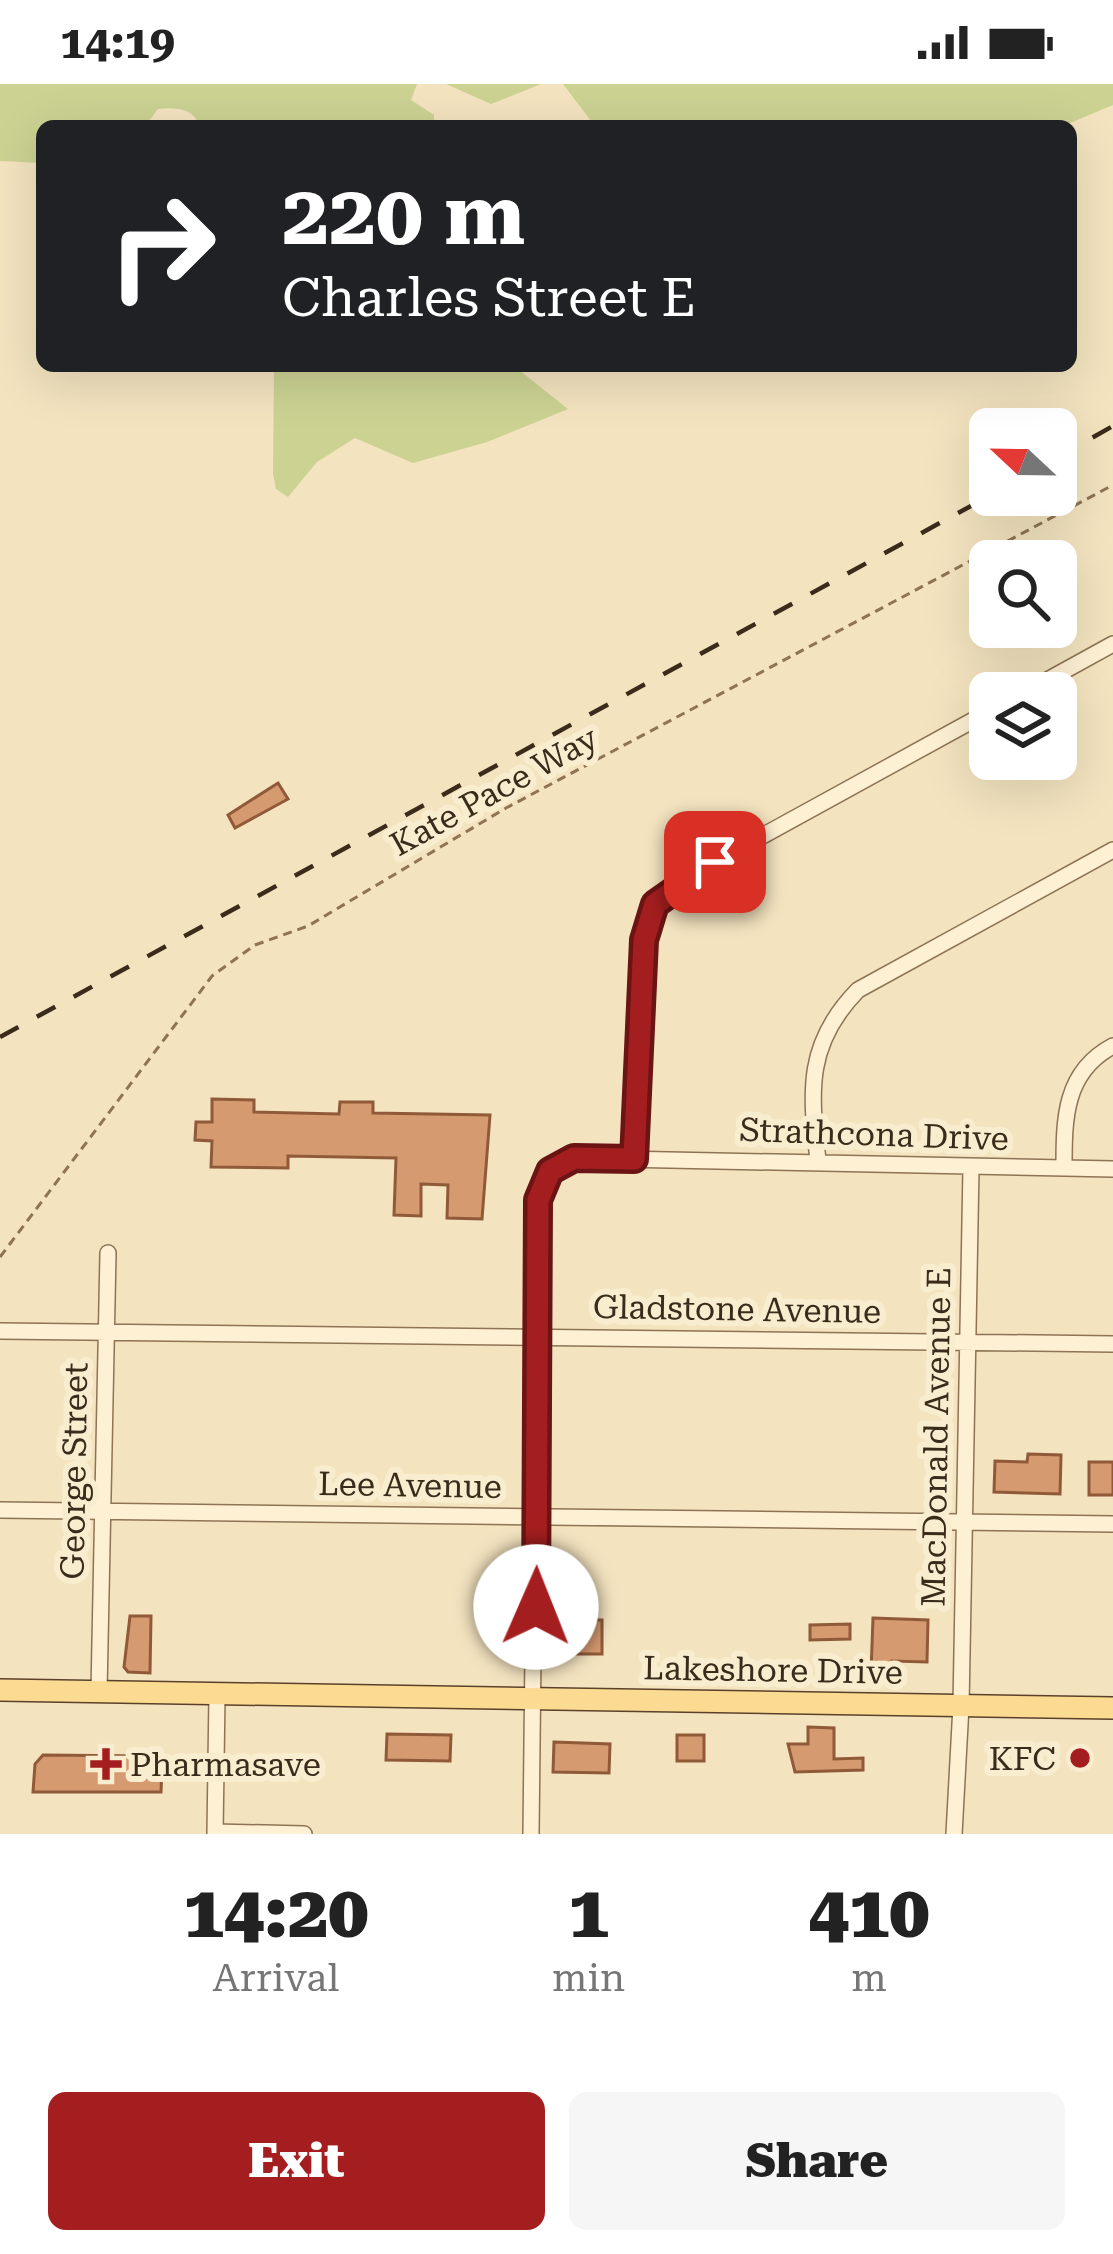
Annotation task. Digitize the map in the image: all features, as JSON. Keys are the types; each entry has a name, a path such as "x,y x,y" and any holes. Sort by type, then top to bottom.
{"main road":[{"name":"Lakeshore Drive","path":"0,1690 1113,1708"}],"street":[{"path":"1062,672 1113,644"},
{"path":"634,1159 644,940 655,904 684,879 969,723"},
{"path":"818,1160 813,1090 816,1055 829,1019 858,990 1113,850"},
{"path":"1064,1168 1064,1118 1073,1083 1113,1046"},
{"name":"Strathcona Drive","path":"531,1834 538,1200 550,1171 574,1158 1113,1169"},
{"name":"MacDonald Avenue E","path":"954,1834 962,1706 971,1168"},
{"name":"George Street","path":"99,1690 108,1252"},
{"name":"Gladstone Avenue","path":"0,1331 1113,1344"},
{"name":"Lee Avenue","path":"0,1510 964,1519"},
{"path":"964,1519 1113,1524"},
{"path":"217,1695 215,1833 304,1834"}],"path":[{"name":"Kate Pace Way","path":"0,1257 212,976 255,945 308,926 506,808 1113,485"}],"green space":[{"path":"0,84 417,84 411,100 434,115 434,120 197,120 188,112 164,108 150,120 36,120 36,163 0,161"},
{"path":"446,84 541,84 491,104"},
{"path":"563,84 1113,84 1113,105 1077,120 590,120"},
{"path":"274,372 522,372 568,409 487,442 413,463 355,438 317,462 288,497 276,489"}],"building":[{"path":"278,783 288,799 235,828 228,815"},
{"path":"212,1099 254,1100 254,1112 339,1114 340,1102 373,1102 373,1113 490,1115 482,1219 447,1218 448,1185 421,1184 421,1216 394,1215 396,1158 288,1156 288,1168 211,1167 212,1141 195,1140 196,1122 212,1122"},
{"path":"1028,1454 1061,1455 1060,1494 994,1492 995,1461 1027,1462"},
{"path":"1089,1462 1113,1462 1113,1495 1089,1495"},
{"path":"130,1616 151,1616 150,1673 128,1672 124,1667"},
{"path":"873,1618 928,1620 927,1662 892,1661 892,1673 871,1672"},
{"path":"574,1620 602,1620 602,1654 574,1654"},
{"path":"850,1624 850,1639 810,1640 810,1625"},
{"path":"808,1727 834,1728 834,1759 863,1758 863,1770 795,1772 788,1744 808,1744"},
{"path":"387,1734 451,1735 450,1761 386,1760"},
{"path":"677,1735 704,1735 704,1761 677,1761"},
{"path":"554,1742 610,1744 609,1773 553,1772"},
{"path":"43,1755 147,1756 162,1765 161,1792 33,1792 35,1764"}],"railway":[{"path":"1077,446 1113,426"},
{"path":"0,1037 969,507"}],"place":[{"name":"KFC","path":"1080,1758"},
{"name":"Pharmasave","path":"106,1764"}],"route":[{"path":"536,1607 538,1200 550,1171 574,1158 634,1159 644,940 655,904 684,879 715,862"}]}
